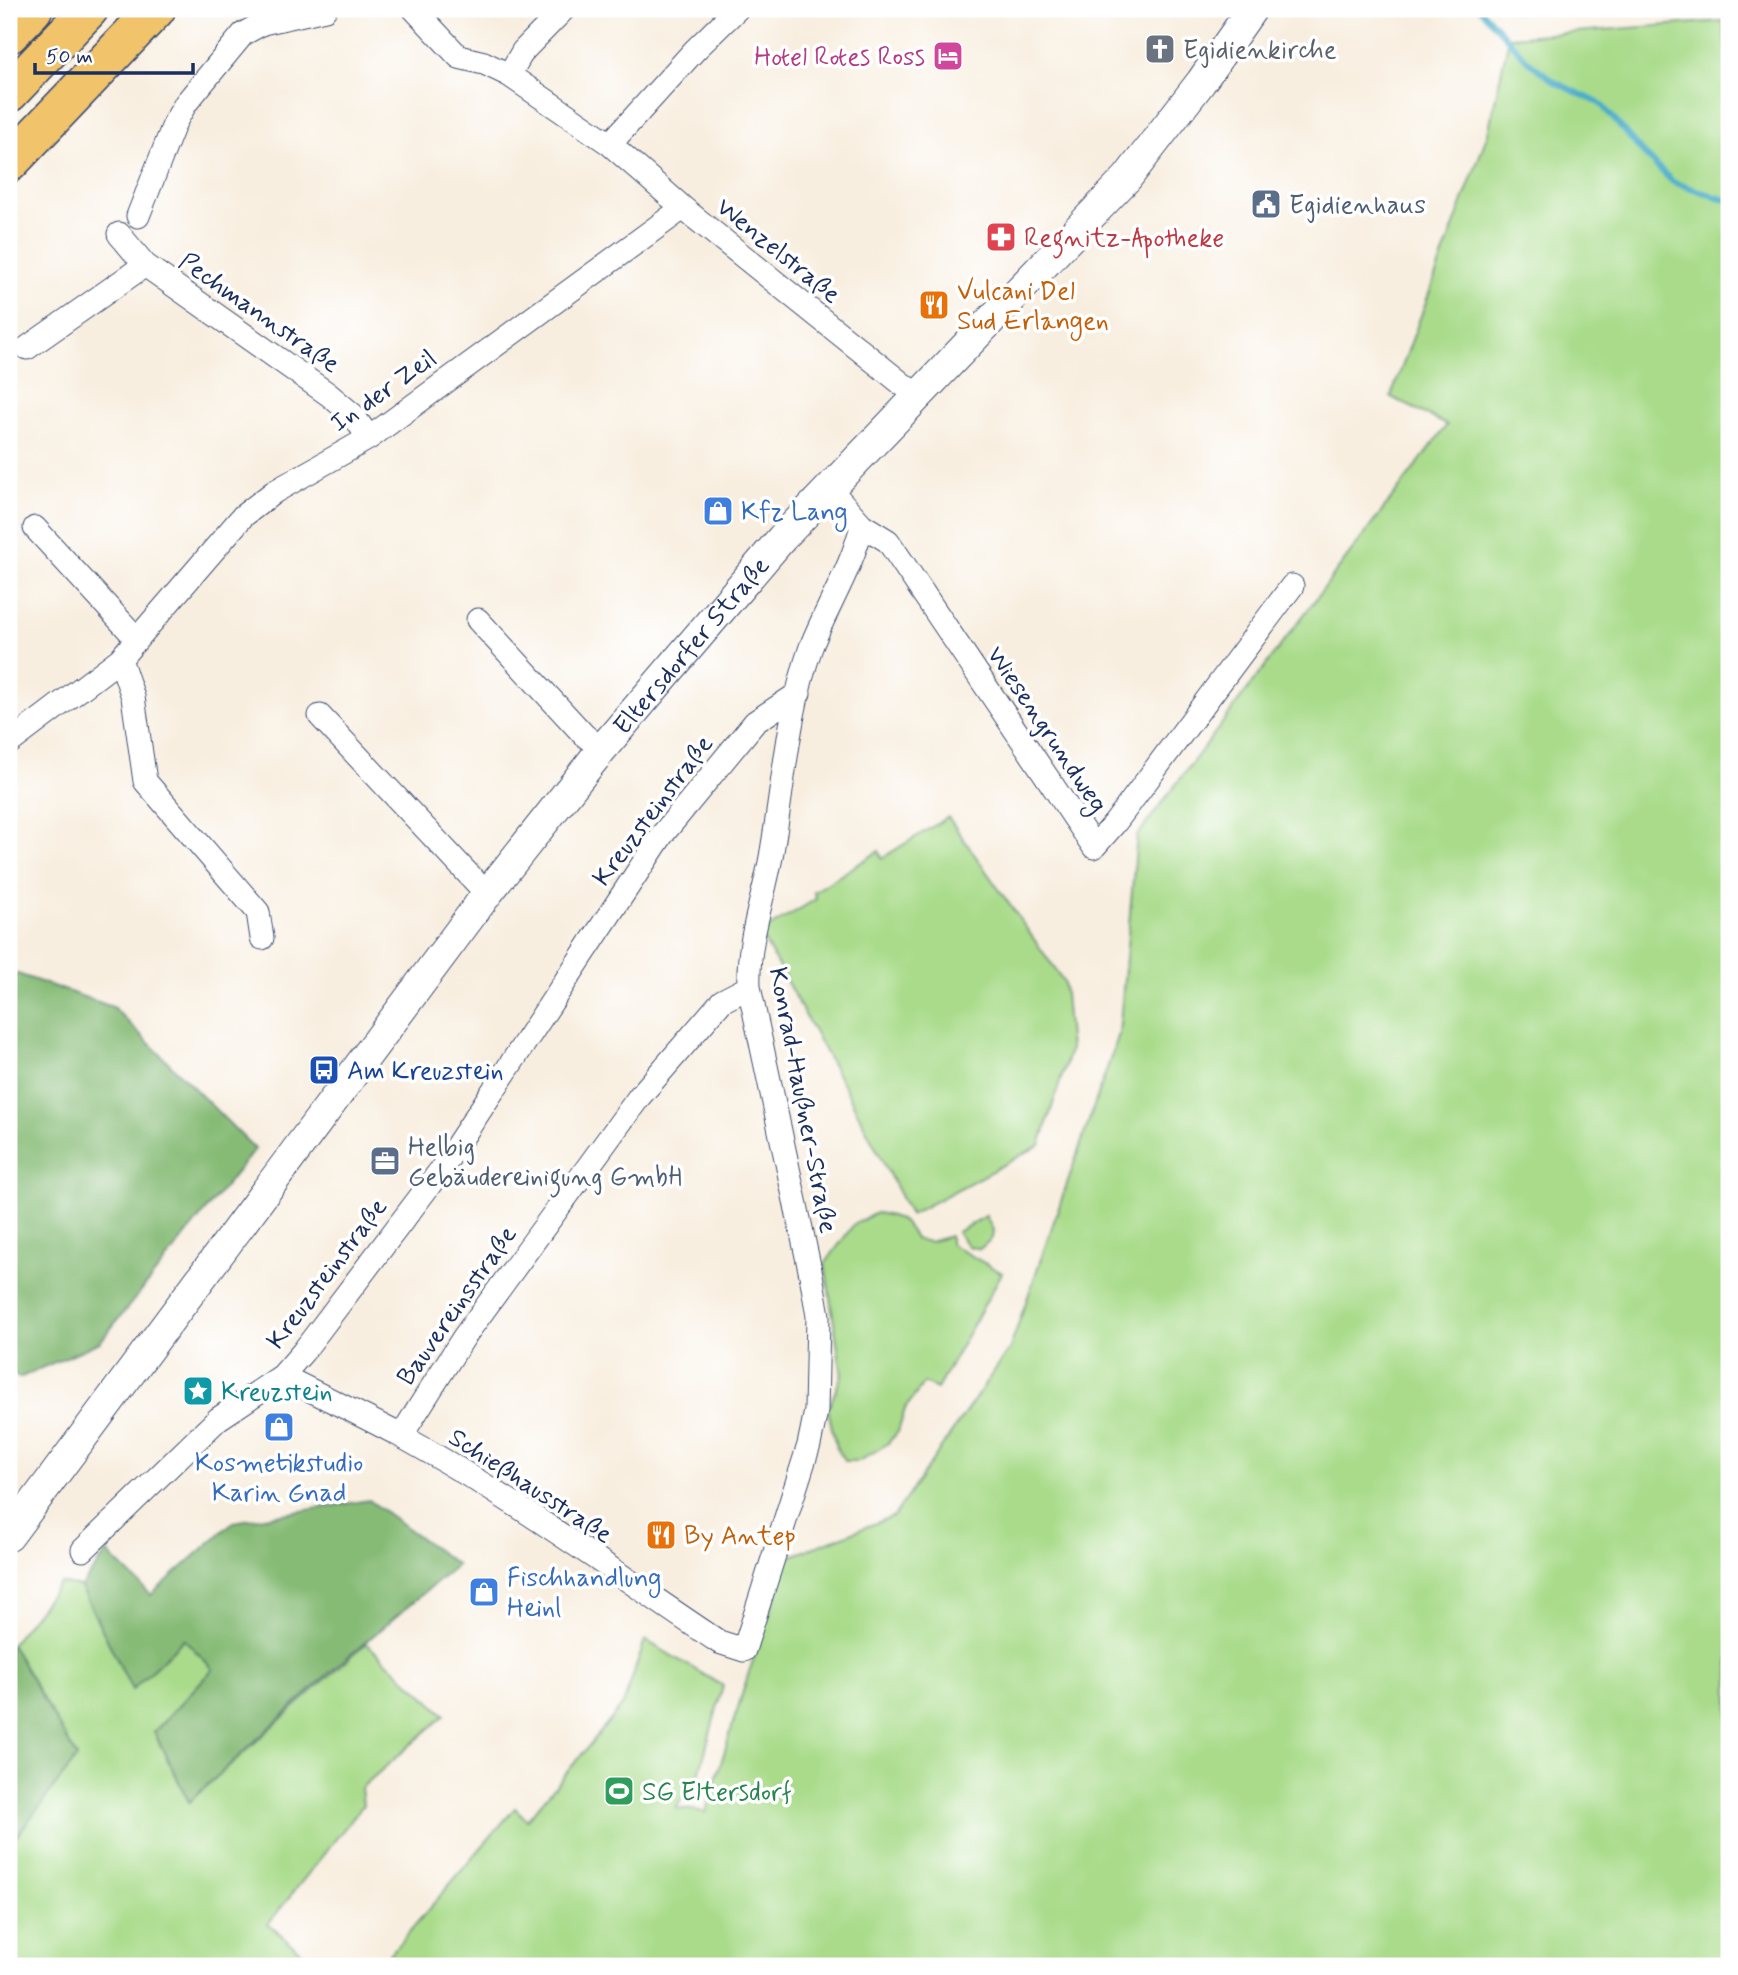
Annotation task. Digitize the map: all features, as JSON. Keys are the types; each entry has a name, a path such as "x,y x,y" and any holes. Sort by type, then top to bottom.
{"highway":[{"path":"9,34 33,9"},
{"path":"9,93 89,9"},
{"path":"9,163 156,9"}],"street":[{"path":"138,216 175,122 186,103 243,34 263,23 325,9"},
{"name":"Wenzelstraße","path":"414,9 459,57 484,62 509,75 610,144 682,208 916,396"},
{"path":"509,75 523,51 564,9"},
{"path":"610,144 695,50 737,9"},
{"name":"Eltersdorfer Straße","path":"9,1536 487,894 601,749 739,587 829,488 1127,178 1202,82 1252,9"},
{"name":"In der Zeil","path":"12,735 120,659 243,516 274,492 369,438 682,208"},
{"name":"Pechmannstraße","path":"119,234 145,265 328,394 353,415 369,438"},
{"name":"Pechmannstraße","path":"27,348 145,265"},
{"name":"Wiesengrundweg","path":"829,488 862,524 888,541 1094,847 1115,823 1292,586"},
{"name":"Konrad-Haußner-Straße","path":"744,1650 808,1445 819,1379 818,1316 749,987 750,948 770,861 799,693 811,648 856,549 862,524"},
{"path":"35,528 137,639"},
{"name":"Eltersdorfer Straße","path":"478,620 584,735 601,749"},
{"path":"120,659 133,697 145,781 258,912 262,939"},
{"name":"Kreuzsteinstraße","path":"83,1550 218,1419 282,1376 440,1171 662,835 755,722 799,693"},
{"path":"320,716 487,894"},
{"name":"Bauvereinsstraße","path":"401,1436 464,1337 631,1107 722,1001 749,987"},
{"name":"Schießhausstraße","path":"282,1376 401,1436 549,1527 719,1642 744,1650"}],"green space":[{"path":"1723,21 1729,74 1729,1966 380,1966 515,1808 527,1820 623,1705 645,1640 723,1686 699,1774 676,1808 706,1812 749,1672 789,1557 894,1516 1010,1348 1119,1034 1137,836 1447,425 1391,397 1488,133 1509,37"},
{"path":"948,817 1064,982 1070,1050 1040,1145 910,1215 845,1088 760,933 816,899 814,892 879,851 882,858"},
{"path":"9,971 113,1007 255,1149 100,1342 19,1378 9,1370"},
{"path":"876,1213 900,1220 915,1239 929,1242 950,1236 950,1244 1002,1273 937,1389 924,1383 905,1409 898,1432 887,1444 859,1461 845,1461 836,1447 828,1409 842,1375 825,1264 854,1224"},
{"path":"986,1216 993,1230 992,1238 980,1249 968,1246 957,1232"},
{"path":"369,1500 457,1565 337,1666 189,1802 154,1732 213,1669 184,1639 132,1690 81,1587 107,1552 151,1595 233,1522"},
{"path":"60,1583 81,1587 132,1689 184,1639 213,1669 154,1732 189,1802 366,1643 445,1715 361,1788 363,1805 268,1924 318,1966 9,1966 9,1846 77,1757 11,1644"},
{"path":"11,1644 77,1757 9,1846 9,1647"}],"waterway":[{"path":"1480,9 1529,62 1555,82 1601,104 1642,152 1673,182 1729,201"}],"place":[{"name":"Egidienkirche","path":"1160,49"},
{"name":"Hotel Rotes Ross","path":"948,56"},
{"name":"Egidienhaus","path":"1266,204"},
{"name":"Regnitz-Apotheke","path":"1001,237"},
{"name":"Vulcani Del Sud Erlangen","path":"934,305"},
{"name":"Kfz Lang","path":"718,511"},
{"name":"Am Kreuzstein","path":"324,1070"},
{"name":"Helbig Gebäudereinigung GmbH","path":"385,1161"},
{"name":"Kreuzstein","path":"198,1391"},
{"name":"Kosmetikstudio Karin Gnad","path":"279,1427"},
{"name":"By Antep","path":"661,1535"},
{"name":"Fischhandlung Heinl","path":"484,1592"},
{"name":"SG Eltersdorf","path":"619,1791"}]}
